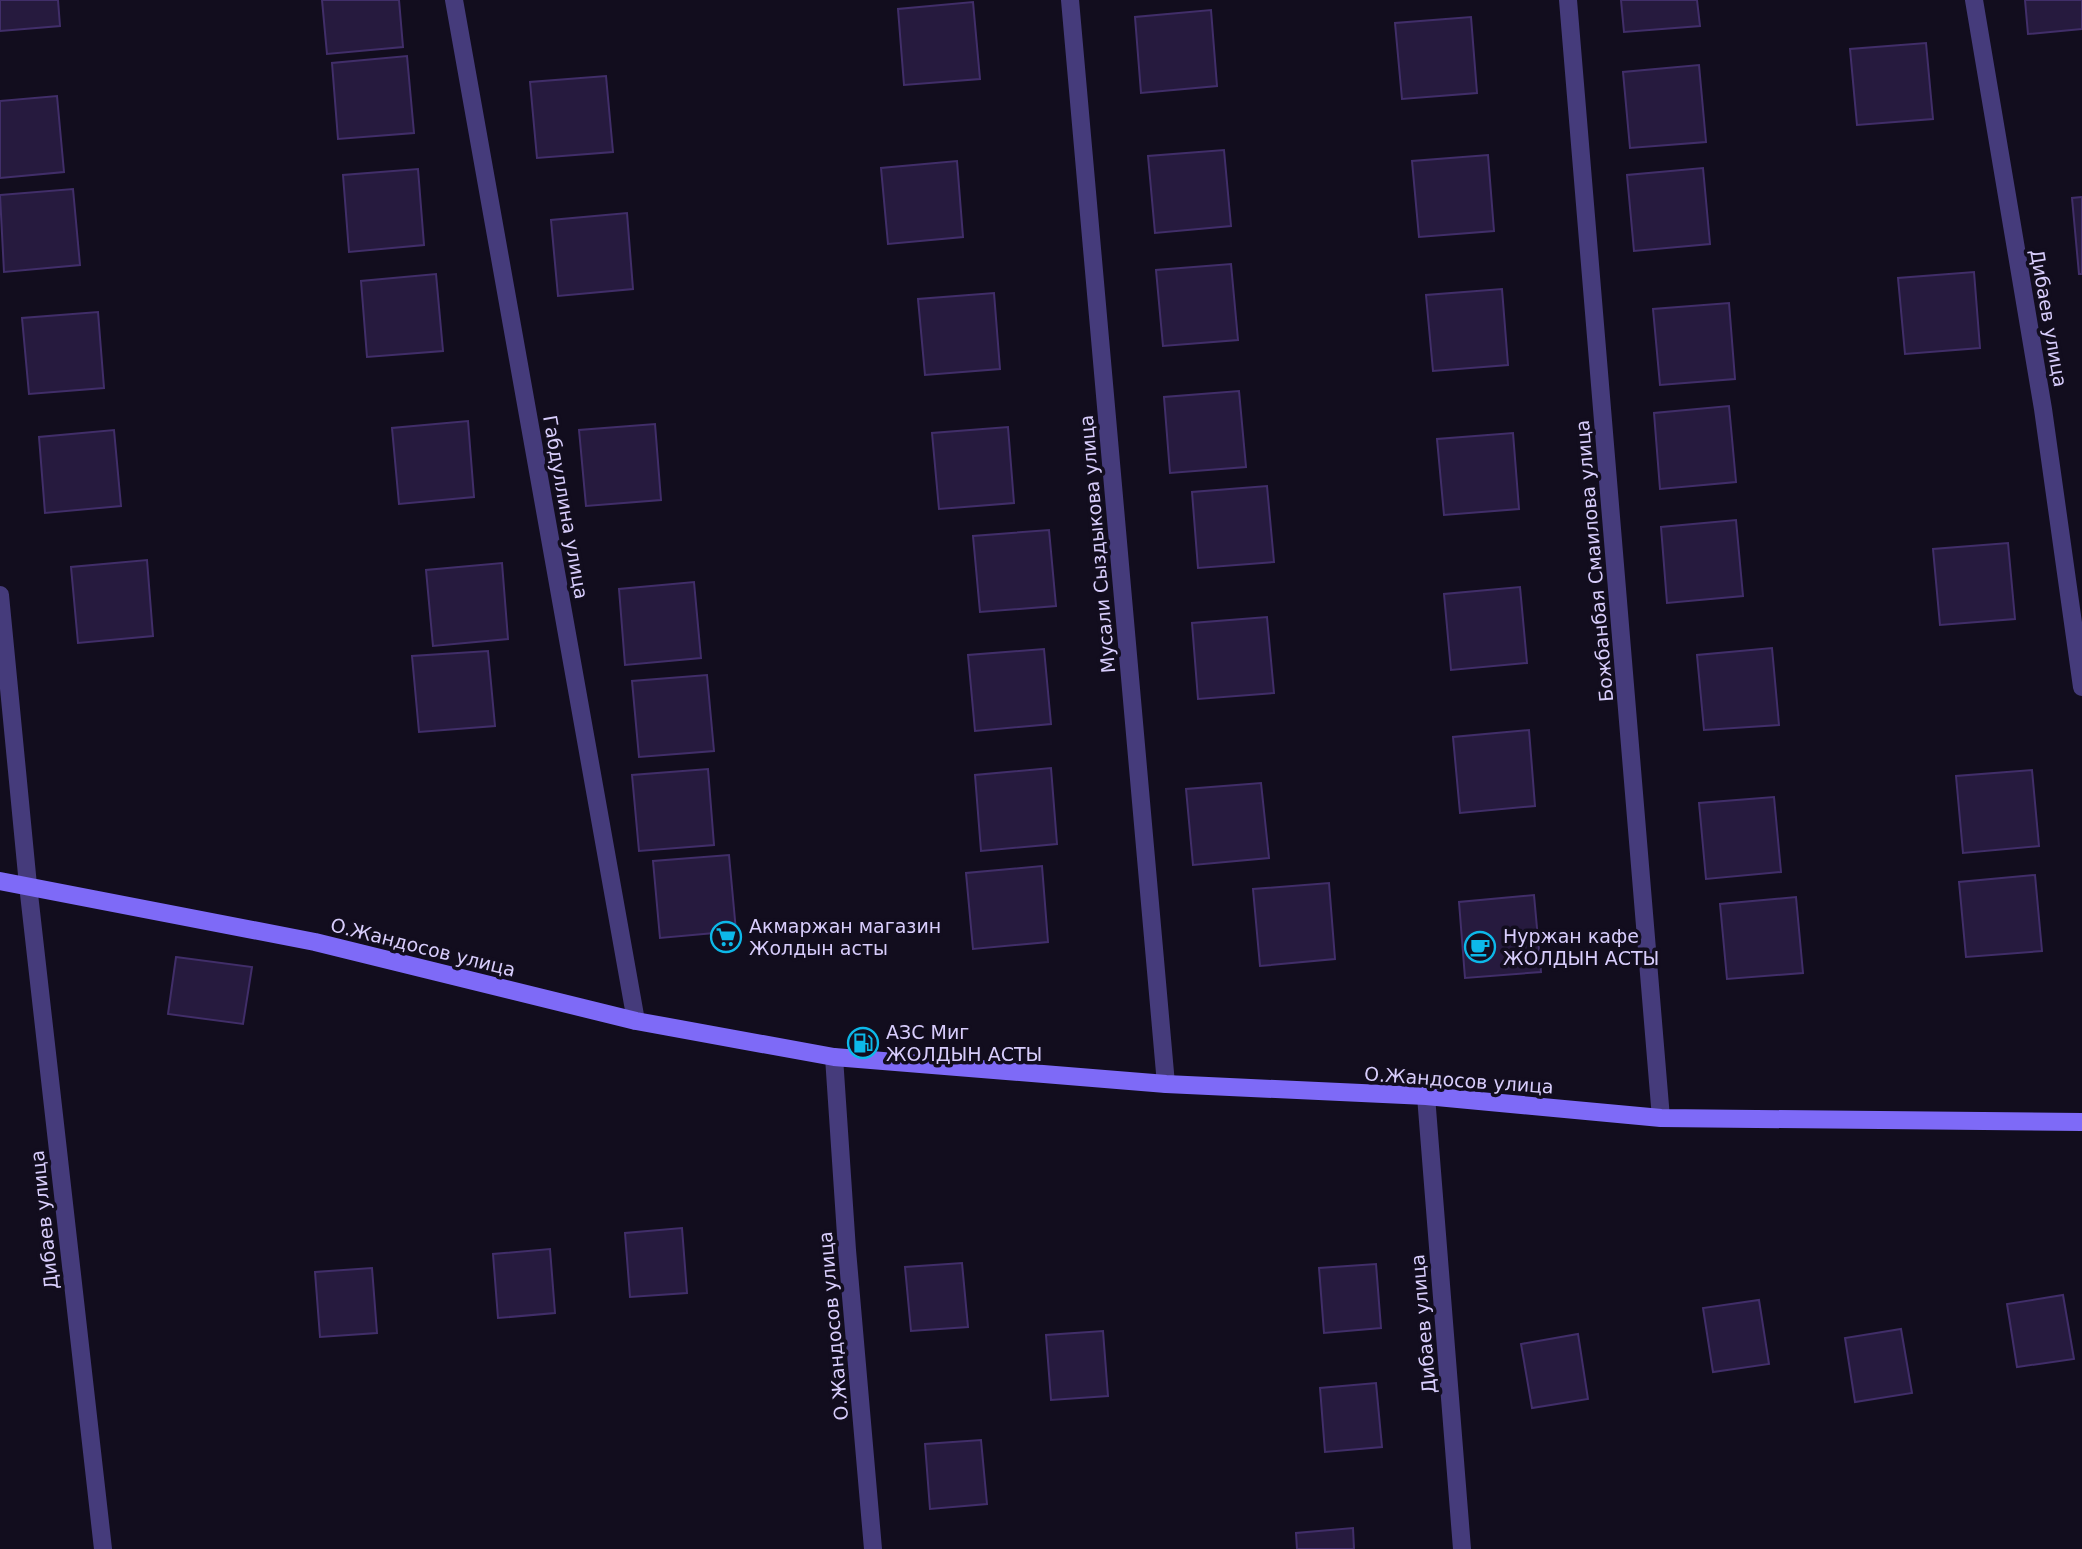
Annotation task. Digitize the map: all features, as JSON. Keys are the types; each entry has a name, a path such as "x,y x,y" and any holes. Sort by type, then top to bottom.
{"main road":[{"name":"О.Жандосов улица","path":"0,881 315,942 636,1021 834,1057 1166,1084 1426,1096 1661,1118 2082,1122"}],"street":[{"name":"Габдуллина улица","path":"454,0 636,1021"},
{"name":"Мусали Сыздыкова улица","path":"1070,0 1166,1084"},
{"name":"Божбанбая Смаилова улица","path":"1568,0 1661,1118"},
{"name":"Дибаев улица","path":"1974,0 2043,409 2082,687"},
{"name":"Дибаев улица","path":"0,595 28,885 103,1549"},
{"name":"О.Жандосов улица","path":"834,1057 847,1250 873,1549"},
{"name":"Дибаев улица","path":"1426,1096 1462,1549"}],"building":[{"path":"0,0 58,0 60,26 0,31"},
{"path":"322,0 399,0 403,47 327,54"},
{"path":"1621,0 1697,0 1700,26 1624,32"},
{"path":"2025,0 2082,0 2082,29 2028,34"},
{"path":"973,2 980,79 904,85 898,9"},
{"path":"1211,10 1217,86 1141,93 1135,17"},
{"path":"1471,17 1477,93 1402,99 1395,23"},
{"path":"1926,43 1933,119 1857,125 1850,49"},
{"path":"407,56 414,133 338,139 332,63"},
{"path":"1699,65 1706,142 1630,148 1623,72"},
{"path":"606,76 613,152 537,158 530,82"},
{"path":"57,96 64,172 0,178 0,101"},
{"path":"1224,150 1231,226 1155,233 1148,156"},
{"path":"1488,155 1494,231 1419,237 1412,161"},
{"path":"957,161 963,237 888,244 881,168"},
{"path":"1703,168 1710,244 1634,251 1627,175"},
{"path":"418,169 424,245 349,252 343,175"},
{"path":"73,189 80,265 4,272 0,195"},
{"path":"2082,197 2082,274 2079,274 2072,198"},
{"path":"627,213 633,289 558,296 551,220"},
{"path":"1231,264 1238,340 1163,346 1156,270"},
{"path":"1974,272 1980,348 1905,354 1898,278"},
{"path":"436,274 443,351 367,357 361,281"},
{"path":"1502,289 1508,365 1433,371 1426,295"},
{"path":"994,293 1000,369 925,375 918,299"},
{"path":"1729,303 1735,379 1660,385 1653,309"},
{"path":"98,312 104,388 29,394 22,318"},
{"path":"1239,391 1246,467 1170,473 1164,397"},
{"path":"1729,406 1736,482 1660,489 1654,413"},
{"path":"468,421 474,497 399,504 392,428"},
{"path":"655,424 661,500 586,506 579,430"},
{"path":"1008,427 1014,503 939,509 932,433"},
{"path":"114,430 121,506 45,513 39,437"},
{"path":"1513,433 1519,509 1444,515 1437,439"},
{"path":"1267,486 1274,562 1198,568 1192,492"},
{"path":"1736,520 1743,596 1667,603 1661,527"},
{"path":"1049,530 1056,606 980,612 973,536"},
{"path":"2008,543 2015,619 1940,625 1933,549"},
{"path":"147,560 153,636 78,643 71,567"},
{"path":"502,563 508,639 433,646 426,570"},
{"path":"694,582 701,658 625,665 619,589"},
{"path":"1520,587 1527,663 1451,670 1444,594"},
{"path":"1267,617 1274,693 1198,699 1192,623"},
{"path":"1772,648 1779,725 1704,730 1697,655"},
{"path":"1044,649 1051,724 975,731 968,655"},
{"path":"488,651 495,726 419,732 412,656"},
{"path":"707,675 714,751 639,757 632,681"},
{"path":"1529,730 1535,806 1460,813 1453,737"},
{"path":"1051,768 1057,844 981,851 975,775"},
{"path":"708,769 714,845 639,851 632,775"},
{"path":"2032,770 2039,846 1963,853 1956,776"},
{"path":"1261,783 1269,858 1193,865 1186,789"},
{"path":"1774,797 1781,872 1706,879 1699,803"},
{"path":"729,855 736,931 660,938 653,861"},
{"path":"1042,866 1048,942 973,949 966,873"},
{"path":"2035,875 2042,951 1966,957 1959,882"},
{"path":"1329,883 1335,959 1260,966 1253,889"},
{"path":"1534,895 1541,972 1465,978 1459,902"},
{"path":"1796,897 1803,973 1727,979 1720,904"},
{"path":"176,957 252,967 243,1024 168,1014"},
{"path":"682,1228 687,1293 630,1297 625,1233"},
{"path":"550,1249 555,1313 498,1318 493,1254"},
{"path":"962,1263 968,1327 911,1331 905,1267"},
{"path":"1376,1264 1381,1328 1324,1333 1319,1268"},
{"path":"372,1268 377,1333 320,1337 315,1272"},
{"path":"2063,1295 2074,1359 2017,1367 2007,1304"},
{"path":"1759,1300 1769,1364 1713,1372 1703,1308"},
{"path":"1901,1329 1912,1393 1855,1402 1845,1338"},
{"path":"1103,1331 1108,1396 1051,1400 1046,1335"},
{"path":"1578,1334 1588,1399 1532,1408 1521,1344"},
{"path":"1376,1383 1382,1447 1325,1452 1320,1388"},
{"path":"981,1440 987,1504 930,1509 925,1444"},
{"path":"1353,1528 1354,1549 1297,1549 1296,1533"}],"place":[{"name":"Акмаржан магазин Жолдын асты","path":"726,937"},
{"name":"Нуржан кафе ЖОЛДЫН АСТЫ","path":"1480,947"},
{"name":"АЗС Миг ЖОЛДЫН АСТЫ","path":"863,1043"}]}
